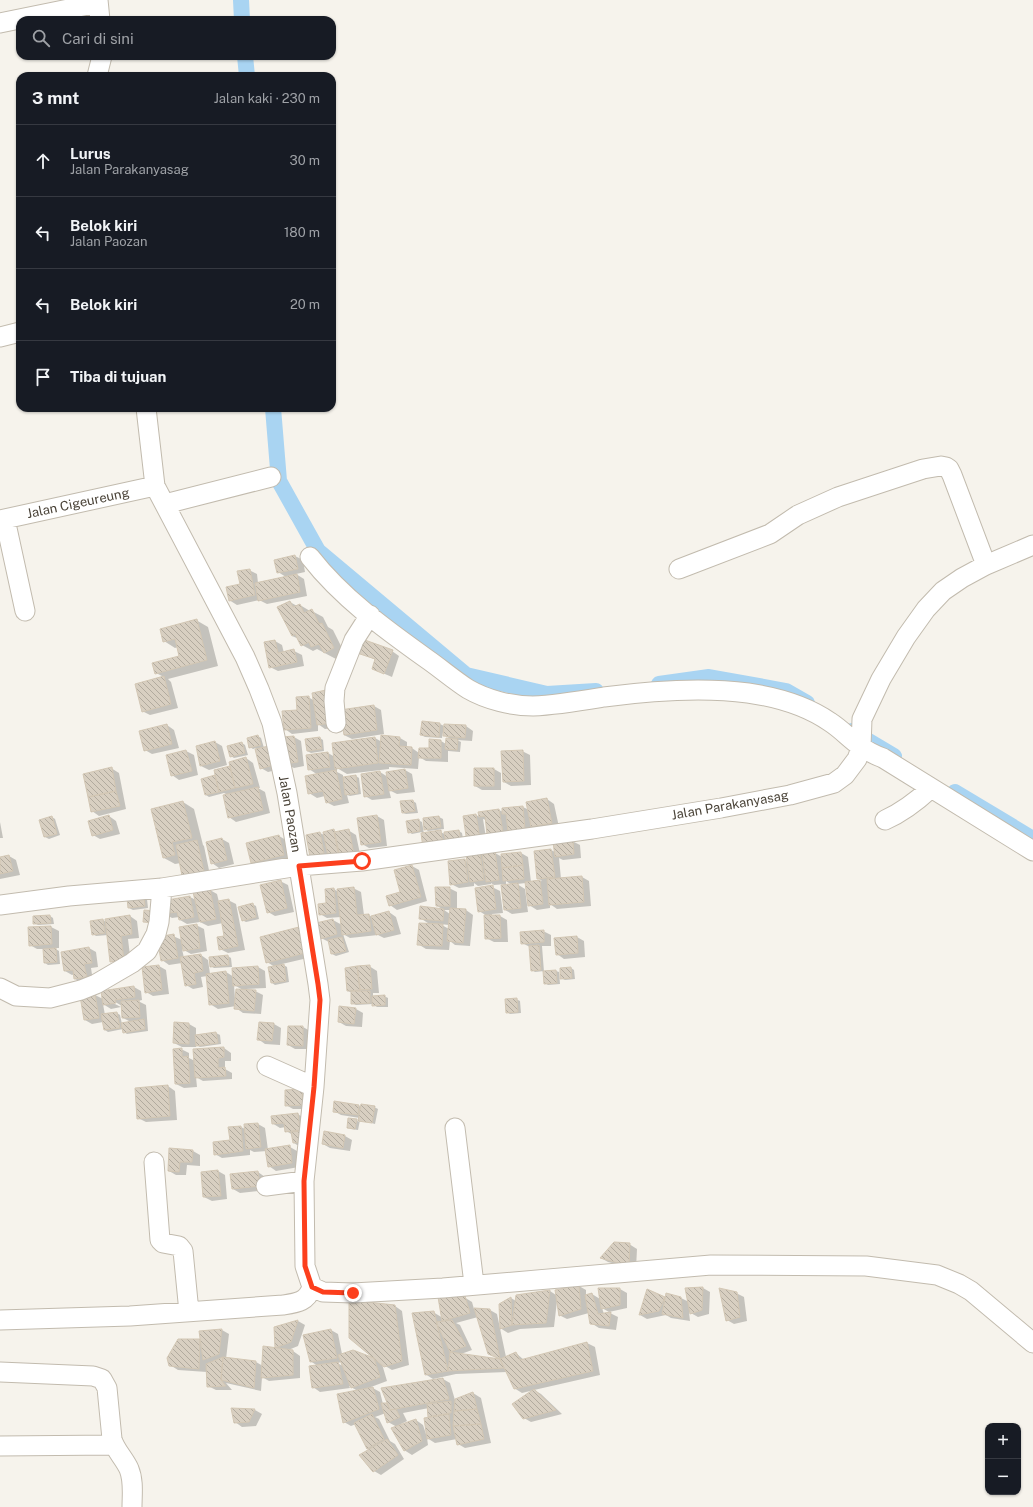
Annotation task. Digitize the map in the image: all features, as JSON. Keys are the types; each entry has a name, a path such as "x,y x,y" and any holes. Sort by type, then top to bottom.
{"street":[{"path":"46,16 98,8"},
{"path":"0,23 16,21"},
{"path":"98,72 101,60"},
{"path":"0,337 16,333"},
{"path":"146,412 155,486"},
{"path":"679,569 770,534 793,518 838,497 913,472 941,466 949,469 952,475 986,565"},
{"path":"165,504 271,477"},
{"name":"Jalan Paozan","path":"155,486 245,657 260,689 272,723 287,793 320,1000 314,1087 304,1181 305,1266 312,1287"},
{"name":"Jalan Cigeureung","path":"3,520 155,486"},
{"path":"3,520 25,611"},
{"name":"Jalan Parakanyasag","path":"0,905 69,896 162,888 299,866 362,861 592,829 721,808 823,787 840,779 858,759 861,744 862,719 881,679 906,637 926,610 943,591 986,565 1033,545"},
{"path":"310,558 324,575 396,636 469,689 494,700 517,705 533,706 564,704 657,691 715,691 749,693 783,701 812,712 830,722 883,758 1033,851"},
{"path":"336,723 334,701 335,688 354,640 370,615"},
{"path":"885,820 897,815 932,788"},
{"path":"0,988 16,996 50,998 81,990 96,984 132,963 147,951 156,934 159,922 162,888"},
{"path":"267,1066 314,1087"},
{"path":"455,1128 474,1284"},
{"path":"154,1162 160,1240 163,1243 179,1246 183,1251 189,1312"},
{"path":"266,1186 304,1181"},
{"path":"0,1320 130,1316 283,1305 304,1300 310,1294 312,1287 323,1292 353,1293 443,1288 474,1284 712,1266 866,1266 937,1275 959,1284 971,1291 1033,1343"},
{"path":"0,1372 93,1376 102,1379 107,1388 110,1433 114,1445 129,1470 132,1480 132,1507"},
{"path":"0,1446 114,1445"}],"building":[{"path":"295,555 298,569 277,573 274,560"},
{"path":"250,569 255,595 229,601 226,587 240,584 237,571"},
{"path":"297,574 300,592 258,601 255,583"},
{"path":"290,601 293,607 300,604 304,613 312,609 319,624 322,623 334,648 324,653 319,644 311,647 309,642 301,646 295,634 292,636 277,607"},
{"path":"197,619 207,660 155,674 152,663 179,656 175,639 163,642 160,629"},
{"path":"362,639 393,650 384,674 372,669 375,659 357,653"},
{"path":"275,640 278,653 294,649 297,662 269,668 264,642"},
{"path":"164,676 171,704 142,712 135,684"},
{"path":"326,690 331,723 317,725 312,693"},
{"path":"309,696 311,728 284,730 282,711 297,710 296,697"},
{"path":"374,705 377,730 344,735 340,710"},
{"path":"422,721 440,723 439,737 420,735"},
{"path":"167,724 172,744 144,751 139,731"},
{"path":"444,724 466,725 465,738 443,736"},
{"path":"258,735 261,745 249,748 247,738"},
{"path":"381,735 400,737 399,746 412,747 411,765 379,763"},
{"path":"294,736 298,762 285,764 282,737"},
{"path":"320,737 322,749 307,751 305,739"},
{"path":"375,737 378,763 335,769 332,743"},
{"path":"446,738 458,739 457,750 445,749"},
{"path":"429,739 441,740 441,758 418,758 419,748 429,748"},
{"path":"215,741 220,761 200,766 196,746"},
{"path":"242,742 245,753 230,757 227,746"},
{"path":"269,746 273,765 260,769 255,749"},
{"path":"186,750 192,771 171,776 166,755"},
{"path":"523,750 524,781 503,782 501,751"},
{"path":"328,752 330,767 308,770 306,755"},
{"path":"246,757 253,784 235,788 229,762"},
{"path":"230,766 235,788 219,792 214,770"},
{"path":"112,767 116,791 88,797 83,774"},
{"path":"474,768 494,768 494,786 474,786"},
{"path":"405,769 408,788 389,791 386,772"},
{"path":"336,770 342,799 326,803 323,791 308,794 305,776"},
{"path":"380,771 384,794 364,797 361,774"},
{"path":"215,775 219,792 205,795 201,779"},
{"path":"356,775 358,793 345,795 343,777"},
{"path":"258,787 263,810 228,818 223,795"},
{"path":"116,791 120,806 91,812 88,797"},
{"path":"547,798 552,823 531,827 526,802"},
{"path":"413,800 415,811 402,813 400,801"},
{"path":"183,801 192,838 172,842 175,855 163,858 151,809"},
{"path":"523,806 525,830 508,832 506,814 502,814 502,808"},
{"path":"499,809 503,832 487,834 485,816 479,817 478,812"},
{"path":"476,814 480,840 467,842 463,816"},
{"path":"109,815 113,830 92,836 88,821"},
{"path":"377,815 381,842 361,845 357,818"},
{"path":"52,816 57,834 44,837 39,820"},
{"path":"439,816 441,827 424,830 423,818"},
{"path":"419,819 420,831 408,833 406,821"},
{"path":"334,829 340,858 329,861 323,832"},
{"path":"349,829 355,859 340,862 334,832"},
{"path":"441,830 443,845 423,848 421,833"},
{"path":"459,830 461,843 446,845 444,832"},
{"path":"320,832 324,853 310,857 306,835"},
{"path":"279,835 284,855 251,863 246,843"},
{"path":"222,838 227,860 211,864 206,842"},
{"path":"197,840 205,876 183,881 176,845"},
{"path":"573,840 574,854 555,857 553,842"},
{"path":"551,849 555,877 537,879 534,851"},
{"path":"495,852 499,880 486,882 482,853"},
{"path":"521,852 523,865 502,868 501,854"},
{"path":"480,853 484,880 470,882 466,855"},
{"path":"9,855 13,871 0,874 0,857"},
{"path":"465,859 468,882 450,885 448,861"},
{"path":"412,865 421,897 389,906 386,896 400,892 394,870"},
{"path":"523,865 524,879 503,881 502,868"},
{"path":"582,876 584,902 549,905 547,879"},
{"path":"281,880 287,908 267,913 260,885"},
{"path":"540,880 543,904 528,906 525,882"},
{"path":"518,883 521,908 504,910 501,885"},
{"path":"493,885 496,909 478,912 475,888"},
{"path":"354,887 357,915 369,914 371,931 342,935 337,889"},
{"path":"435,887 450,887 450,906 436,906"},
{"path":"334,888 336,913 319,915 318,904 326,903 325,889"},
{"path":"210,889 216,919 200,922 193,892"},
{"path":"144,896 145,906 128,908 127,898"},
{"path":"190,896 194,917 179,920 177,912 164,914 162,901"},
{"path":"229,899 238,946 219,950 217,937 224,936 218,901"},
{"path":"253,903 256,917 242,921 238,907"},
{"path":"420,906 444,909 443,921 419,919"},
{"path":"450,908 466,909 463,943 447,941"},
{"path":"144,910 156,911 155,923 143,922"},
{"path":"389,911 394,930 376,935 371,916"},
{"path":"50,915 51,923 33,924 33,916"},
{"path":"130,915 132,934 121,936 124,960 110,962 105,919"},
{"path":"484,915 500,915 501,938 485,939"},
{"path":"103,919 105,933 92,935 90,921"},
{"path":"333,919 337,934 320,939 316,923"},
{"path":"419,923 443,924 442,946 417,945"},
{"path":"197,924 200,948 183,951 179,927"},
{"path":"51,926 52,944 29,946 28,927"},
{"path":"299,927 305,953 266,963 260,937"},
{"path":"544,930 544,942 521,944 520,932"},
{"path":"174,934 178,958 161,961 157,937"},
{"path":"577,936 578,953 556,955 554,938"},
{"path":"342,937 346,951 331,954 328,940"},
{"path":"539,945 541,970 531,971 529,946"},
{"path":"89,947 92,963 84,964 87,977 74,979 73,970 64,971 61,952"},
{"path":"56,948 57,962 44,963 43,949"},
{"path":"201,954 203,971 194,973 196,984 185,986 180,957"},
{"path":"228,955 229,965 210,967 209,957"},
{"path":"284,964 286,981 271,983 268,967"},
{"path":"159,965 162,990 145,993 142,967"},
{"path":"370,965 372,989 360,990 357,966"},
{"path":"258,966 259,984 233,986 232,968"},
{"path":"357,966 360,990 347,991 345,968"},
{"path":"571,967 572,978 560,979 560,968"},
{"path":"556,970 557,983 544,984 543,971"},
{"path":"226,971 229,1003 209,1005 206,974"},
{"path":"134,986 135,997 115,1000 116,1003 103,1005 101,991"},
{"path":"236,989 256,990 254,1011 234,1009"},
{"path":"351,991 370,991 370,1003 351,1004"},
{"path":"95,994 99,1018 84,1020 80,996"},
{"path":"385,995 385,1005 372,1006 372,996"},
{"path":"517,998 518,1012 506,1013 505,999"},
{"path":"139,1000 140,1017 122,1018 121,1001"},
{"path":"339,1006 356,1008 354,1024 338,1022"},
{"path":"117,1012 120,1028 104,1030 101,1014"},
{"path":"144,1019 145,1029 123,1033 121,1023"},
{"path":"174,1022 189,1023 189,1044 173,1043"},
{"path":"259,1022 274,1023 272,1041 257,1040"},
{"path":"288,1026 303,1026 303,1046 287,1045"},
{"path":"216,1032 218,1043 196,1046 195,1035"},
{"path":"224,1047 224,1057 218,1058 218,1068 225,1067 226,1076 195,1078 193,1049"},
{"path":"182,1048 182,1057 188,1056 190,1083 175,1084 173,1049"},
{"path":"168,1085 170,1116 137,1119 135,1088"},
{"path":"302,1089 303,1105 285,1106 285,1090"},
{"path":"334,1101 359,1105 358,1115 333,1112"},
{"path":"361,1104 375,1106 372,1123 358,1121"},
{"path":"298,1113 300,1130 285,1132 284,1123 272,1124 271,1116"},
{"path":"348,1118 357,1119 355,1129 347,1128"},
{"path":"258,1123 261,1147 246,1149 244,1124"},
{"path":"241,1126 243,1151 214,1155 213,1142 230,1140 228,1127"},
{"path":"301,1131 303,1142 293,1143 291,1132"},
{"path":"324,1131 345,1135 343,1148 322,1144"},
{"path":"290,1145 292,1163 268,1167 265,1149"},
{"path":"169,1148 193,1150 192,1162 180,1162 179,1172 168,1171"},
{"path":"218,1170 221,1196 203,1197 201,1172"},
{"path":"258,1171 260,1186 232,1189 230,1174"},
{"path":"614,1242 630,1243 629,1266 600,1258"},
{"path":"579,1285 581,1309 559,1316 555,1290"},
{"path":"703,1287 702,1310 690,1314 685,1288"},
{"path":"598,1288 620,1288 620,1305 601,1309"},
{"path":"719,1288 737,1292 740,1317 726,1321"},
{"path":"647,1289 665,1297 659,1311 639,1315"},
{"path":"550,1290 546,1323 512,1325 516,1295"},
{"path":"592,1293 598,1314 611,1312 609,1326 590,1324 585,1295"},
{"path":"666,1293 681,1297 683,1318 662,1314"},
{"path":"465,1296 470,1313 442,1321 438,1297"},
{"path":"511,1297 512,1325 500,1329 499,1304"},
{"path":"349,1300 395,1305 402,1361 384,1367 349,1338"},
{"path":"474,1308 490,1309 500,1359 488,1354"},
{"path":"434,1311 448,1371 425,1375 412,1313"},
{"path":"298,1320 291,1342 275,1348 274,1327"},
{"path":"452,1320 466,1346 450,1352 436,1322"},
{"path":"222,1329 219,1354 203,1360 199,1331"},
{"path":"331,1329 337,1358 310,1362 303,1335"},
{"path":"178,1339 200,1339 199,1369 169,1366 167,1358"},
{"path":"587,1342 593,1371 514,1389 500,1359 516,1352 520,1360"},
{"path":"263,1346 293,1350 293,1375 261,1378"},
{"path":"353,1350 374,1358 380,1377 351,1388 338,1355"},
{"path":"450,1352 500,1359 504,1368 448,1371"},
{"path":"223,1357 256,1361 254,1388 221,1380"},
{"path":"223,1357 221,1380 226,1386 207,1387 206,1364"},
{"path":"338,1362 343,1384 312,1388 309,1366"},
{"path":"443,1378 449,1399 390,1410 381,1388"},
{"path":"373,1387 379,1409 343,1423 337,1394"},
{"path":"534,1389 556,1410 523,1419 512,1404"},
{"path":"473,1392 477,1409 454,1411 455,1399"},
{"path":"451,1401 451,1413 428,1417 427,1404"},
{"path":"381,1403 387,1403 390,1410 396,1409 400,1417 387,1423"},
{"path":"231,1408 255,1409 249,1422 234,1423"},
{"path":"477,1409 481,1424 453,1426 454,1411"},
{"path":"372,1414 384,1439 367,1449 354,1423"},
{"path":"449,1414 451,1435 427,1439 424,1418"},
{"path":"416,1419 422,1441 404,1451 391,1428"},
{"path":"481,1424 484,1439 457,1445 453,1426"},
{"path":"387,1439 398,1455 373,1472 359,1455"}],"waterway":[{"path":"241,0 242,16"},
{"path":"245,60 247,72"},
{"path":"273,412 279,481 318,551 466,675 547,694 596,691"},
{"path":"659,684 709,677 786,691 807,703"},
{"path":"852,731 894,756"},
{"path":"955,792 1033,839"}],"route":[{"path":"353,1293 323,1292 312,1287 305,1266 304,1181 314,1087 320,1000 299,866 362,861"}]}
